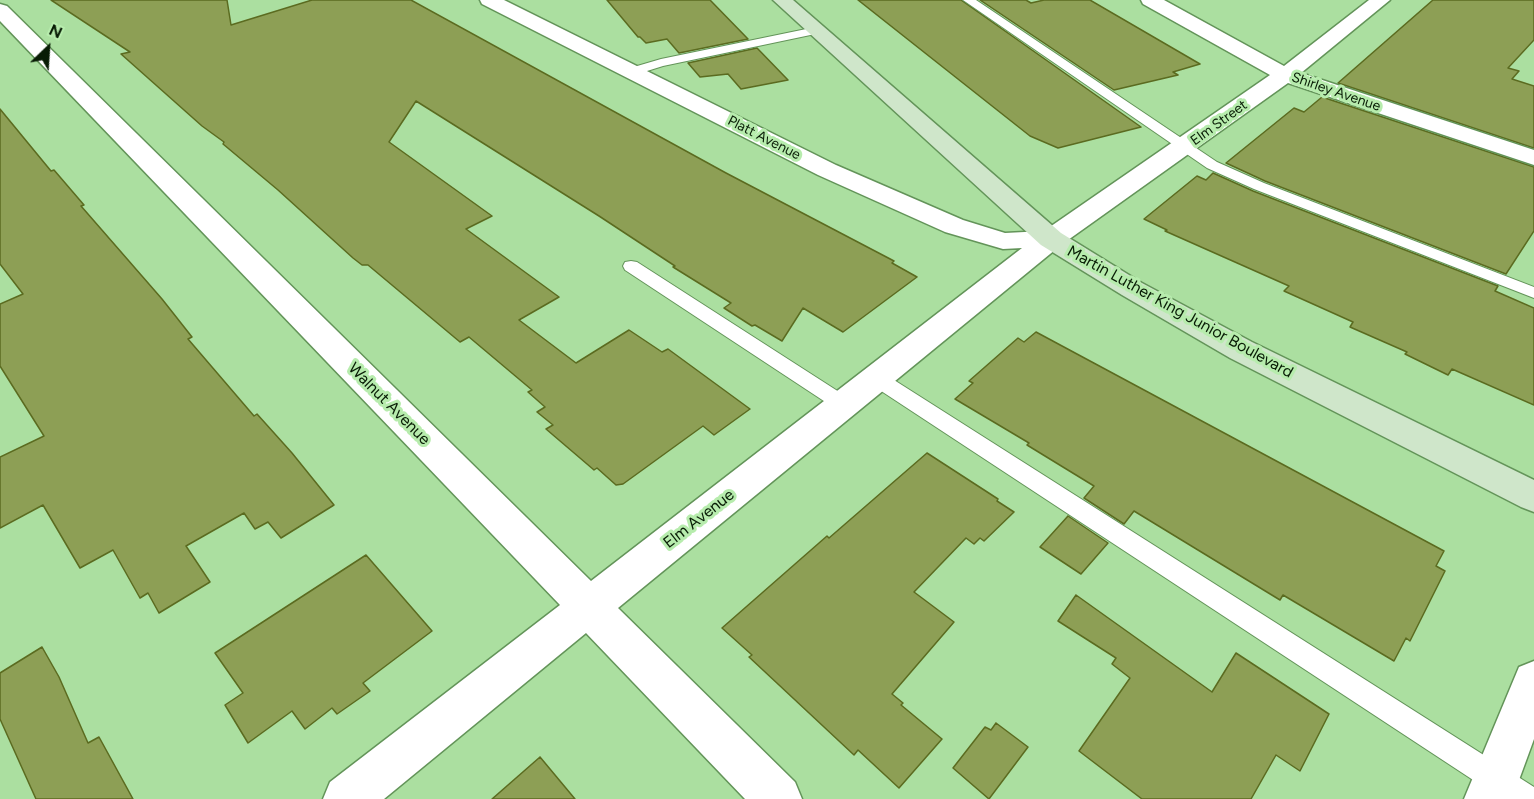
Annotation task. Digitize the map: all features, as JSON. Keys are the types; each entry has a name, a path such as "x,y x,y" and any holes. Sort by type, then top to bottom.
{"main road":[{"name":"Martin Luther King Junior Boulevard","path":"782,0 1051,239 1132,289 1241,350 1534,497"}],"street":[{"name":"Platt Avenue","path":"489,0 827,170 954,226 1003,241 1051,239"},
{"name":"Shirley Avenue","path":"1150,0 1285,75 1534,158"},
{"name":"Elm Street","path":"1051,239 1285,75 1381,0"},
{"name":"Walnut Avenue","path":"0,10 778,799"},
{"name":"Elm Avenue","path":"347,799 1051,239"},
{"path":"1504,792 1534,681"}],"lane":[{"path":"969,0 1212,165 1259,186 1534,292"},
{"path":"631,72 673,60 816,31"},
{"path":"631,266 843,404"},
{"path":"876,378 1504,792"}],"building":[{"path":"51,0 227,0 231,25 312,0 411,0 726,173 894,261 892,263 917,277 843,332 803,308 782,341 724,308 731,303 673,267 675,266 599,216 416,101 389,142 492,216 466,229 559,297 519,320 576,363 629,330 662,352 668,349 750,409 714,435 703,426 623,484 616,485 597,468 594,470 546,429 553,425 537,412 545,407 528,392 532,390 469,337 460,342 368,265 362,265 353,258 223,144 224,142 202,126 121,54 130,52"},
{"path":"607,0 710,0 748,39 679,53 667,39 646,43 638,37"},
{"path":"858,0 961,0 1141,127 1058,148 1030,136"},
{"path":"980,0 1026,0 1031,3 1044,0 1090,0 1200,64 1173,72 1178,75 1114,90"},
{"path":"1433,0 1534,0 1534,40 1508,68 1519,71 1512,79 1534,86 1534,148 1338,83"},
{"path":"757,48 788,80 741,89 728,74 700,77 688,63"},
{"path":"1322,97 1534,167 1534,231 1506,274 1265,181 1226,163 1294,108 1304,112"},
{"path":"0,109 162,299 192,337 188,339 254,416 257,414 292,453 334,505 281,538 268,522 255,529 244,513 186,546 210,582 159,613 148,593 140,598 113,550 80,568 43,505 0,528 0,457 44,436 0,366 0,304 23,294 0,264"},
{"path":"1213,173 1253,191 1498,286 1495,291 1534,308 1534,405 1452,369 1448,375 1405,354 1407,352 1350,327 1353,322 1284,291 1289,286 1165,231 1167,230 1144,219 1197,176 1206,180"},
{"path":"1036,332 1444,551 1436,566 1445,571 1410,641 1406,638 1394,661 1283,595 1280,600 1134,511 1124,524 1084,498 1094,486 1027,445 1029,443 955,399 973,383 969,381 1018,338 1024,342"},
{"path":"927,453 1014,512 984,541 980,538 974,544 966,538 914,592 954,622 892,694 903,703 901,705 942,739 899,788 858,750 854,755 749,657 752,655 722,628"},
{"path":"1068,516 1108,543 1081,574 1040,547"},
{"path":"366,555 432,631 363,683 370,691 337,714 332,708 305,729 292,711 248,743 225,705 243,693 215,653"},
{"path":"1076,595 1212,692 1236,653 1329,714 1300,771 1276,755 1251,799 1142,799 1079,751 1130,678 1112,664 1116,658 1058,621"},
{"path":"42,647 59,677 88,743 99,737 133,799 36,799 0,719 0,673"},
{"path":"996,723 1028,747 989,799 953,768 985,727 991,730"},
{"path":"540,757 575,799 492,799"}]}
